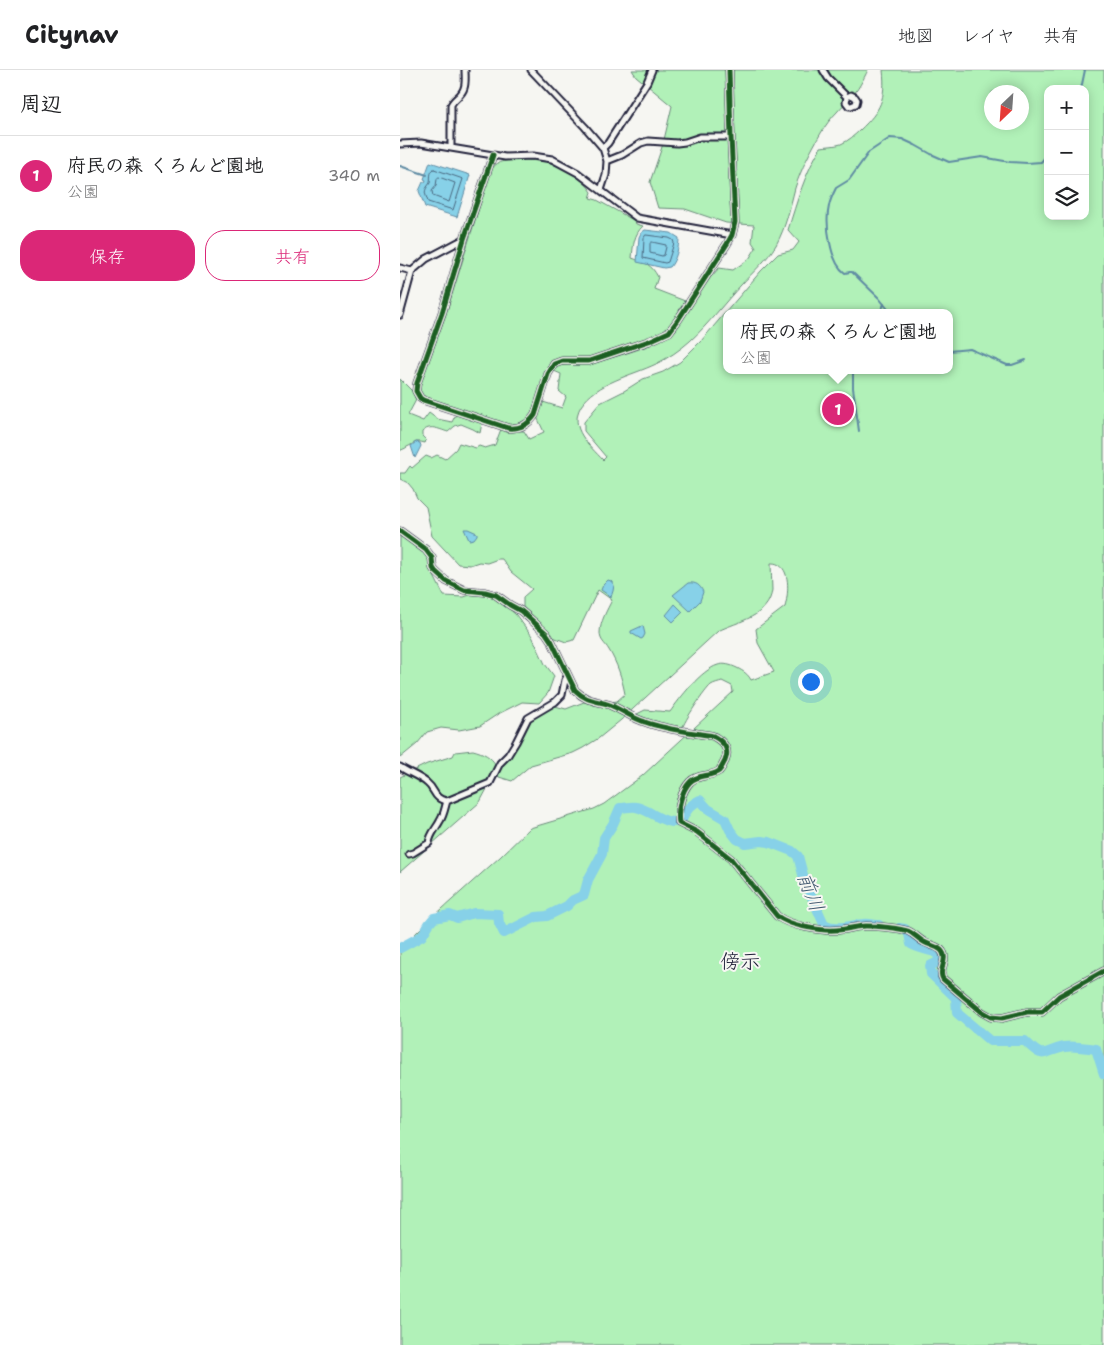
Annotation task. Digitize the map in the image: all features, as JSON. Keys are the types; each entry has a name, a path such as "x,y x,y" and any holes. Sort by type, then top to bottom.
{"street":[{"path":"451,147 452,102 464,89 465,70"},
{"path":"531,70 603,148 606,174 601,190"},
{"path":"603,148 647,82 652,70"},
{"path":"493,155 464,239 416,391 423,400 514,429 524,426 535,415 548,374 554,364 562,361 589,361 649,341 669,332 732,235 735,222 730,137 729,70"},
{"path":"823,70 828,78 847,97"},
{"path":"606,161 648,141 684,142 700,137 730,137"},
{"path":"400,144 421,143 505,157 533,156 552,160 578,173 637,218 732,235"},
{"path":"400,314 412,271 426,258 464,239"},
{"path":"400,268 412,271"},
{"path":"400,531 426,550 432,558 433,568 446,581 464,590 496,595 521,610 546,633 575,690 581,696 588,700 610,705 650,724 714,736 726,746 728,751 727,757 718,772 696,777 690,781 681,803 679,821 697,832 731,859 782,920 791,924 825,930 865,926 907,931 921,941 940,948 944,956 941,973 943,978 982,1012 995,1018 1027,1012 1042,1012 1059,996 1104,970"},
{"path":"400,767 428,784 438,798 447,801 490,783 500,763 508,755 516,742 528,718 555,702 562,695 568,675"},
{"path":"409,854 429,844 447,801"}],"green space":[{"path":"632,70 868,70 850,99 828,122 814,146 797,181 787,217 776,245 764,261 703,328 682,348 656,364 605,385 581,406 577,422 579,429 587,443 603,460 606,457 584,431 584,422 600,403 643,379 663,372 680,362 723,315 723,374 953,374 953,309 728,309 778,254 793,250 799,242 788,230 810,167 821,147 844,143 873,116 883,96 883,70 1104,70 1104,1345 400,1345 400,949 530,828 594,809 604,804 642,776 733,692 732,686 722,681 711,685 695,706 682,729 649,722 633,716 645,710 670,712 698,678 718,665 725,664 735,667 745,673 751,680 774,672 758,643 756,629 785,607 788,591 787,578 783,568 776,563 771,563 772,590 770,599 765,606 751,617 718,631 599,738 573,753 531,765 512,781 499,777 496,773 528,721 535,715 555,706 566,709 584,702 595,705 617,701 625,694 617,665 600,636 602,620 612,600 598,590 574,640 566,642 553,637 523,608 523,597 532,589 511,572 502,559 470,565 458,564 432,536 426,507 417,498 408,483 400,479 400,473 405,473 410,466 412,468 426,456 431,458 437,455 445,459 456,449 459,443 476,448 479,446 485,448 495,445 501,429 524,431 529,439 544,432 537,417 543,402 562,408 566,397 559,391 561,374 554,371 557,366 598,362 660,341 675,331 710,278 719,268 733,270 749,259 756,248 752,242 754,225 726,223 685,209 658,208 650,182 663,144 672,106 636,76"},
{"path":"521,159 546,162 565,169 588,187 592,192 590,198 635,221 636,224 643,226 636,236 632,258 648,264 653,269 658,277 654,289 685,301 672,323 657,335 592,358 564,358 550,364 530,417 522,423 509,425 425,397 421,395 419,387 446,314 490,172 496,164 503,161"},
{"path":"400,379 412,391 416,400 408,415 423,421 429,413 437,419 452,422 456,414 482,423 480,433 461,424 448,432 428,428 422,432 422,436 426,440 425,443 415,442 400,451"},
{"path":"400,533 428,554 431,570 444,596 464,597 473,594 486,594 501,601 516,615 532,636 545,664 554,676 548,693 539,703 522,702 480,726 459,730 441,728 427,732 417,744 400,758"},
{"path":"473,750 486,755 496,765 480,802 400,872 400,777 427,764 453,756 455,752"}],"water":[{"path":"430,162 470,175 457,217 425,207 419,191 426,180 424,179"},
{"path":"645,230 671,233 679,238 677,253 670,267 664,268 637,262 639,237"},
{"path":"416,442 420,443 421,446 415,458 411,446"},
{"path":"464,529 477,533 477,535 474,539 469,540"},
{"path":"608,580 614,585 611,597 601,590"},
{"path":"688,583 697,584 703,592 700,601 690,611 673,595"},
{"path":"675,604 683,612 673,622 666,615"},
{"path":"642,626 645,634 643,638 641,639 631,633 631,631"}],"waterway":[{"path":"1082,85 1085,70"},
{"path":"888,309 852,272 845,273 840,268 832,252 828,232 829,206 836,188 849,180 869,152 890,138 902,139 949,162 982,157 1027,163 1041,162 1044,159"},
{"path":"400,166 427,175"},
{"path":"882,309 884,304"},
{"path":"953,351 970,349 1007,365 1026,360"},
{"path":"853,374 859,431"},
{"name":"前川","path":"400,948 422,936 434,918 450,915 457,918 474,913 498,914 499,923 504,933 536,917 547,916 584,895 588,880 602,854 604,838 620,808 636,807 670,822 676,822 682,820 689,808 700,800 708,809 725,819 737,839 745,843 769,842 792,851 798,856 805,882 824,924 833,927 865,924 879,925"},
{"name":"前川","path":"899,928 905,929 909,934 911,944 937,953 940,961 930,966 931,974 956,998 957,1013 990,1041 1025,1041 1040,1053 1068,1046 1096,1049 1104,1074"}],"cycle path":[{"path":"493,155 464,239 442,313 417,383 416,391 423,400 512,428 523,426 535,415 548,374 554,364 562,361 589,361 649,341 669,332 727,244 732,235 735,222 729,70"},
{"path":"400,531 426,550 432,558 433,568 446,581 464,590 496,595 521,611 546,633 575,690 584,697 610,705 653,725 713,736 723,743 727,753 720,770 716,773 693,779 684,791 679,807 679,823 697,832 731,859 777,916 783,920 822,930 840,930 866,926 888,927 908,931 922,941 941,950 944,957 941,972 943,979 982,1012 991,1017 1002,1018 1027,1012 1042,1012 1059,996 1104,971"}],"place":[{"name":"府民の森 くろんど園地","path":"838,409"}],"district":[{"name":"傍示","path":"740,961"}]}
